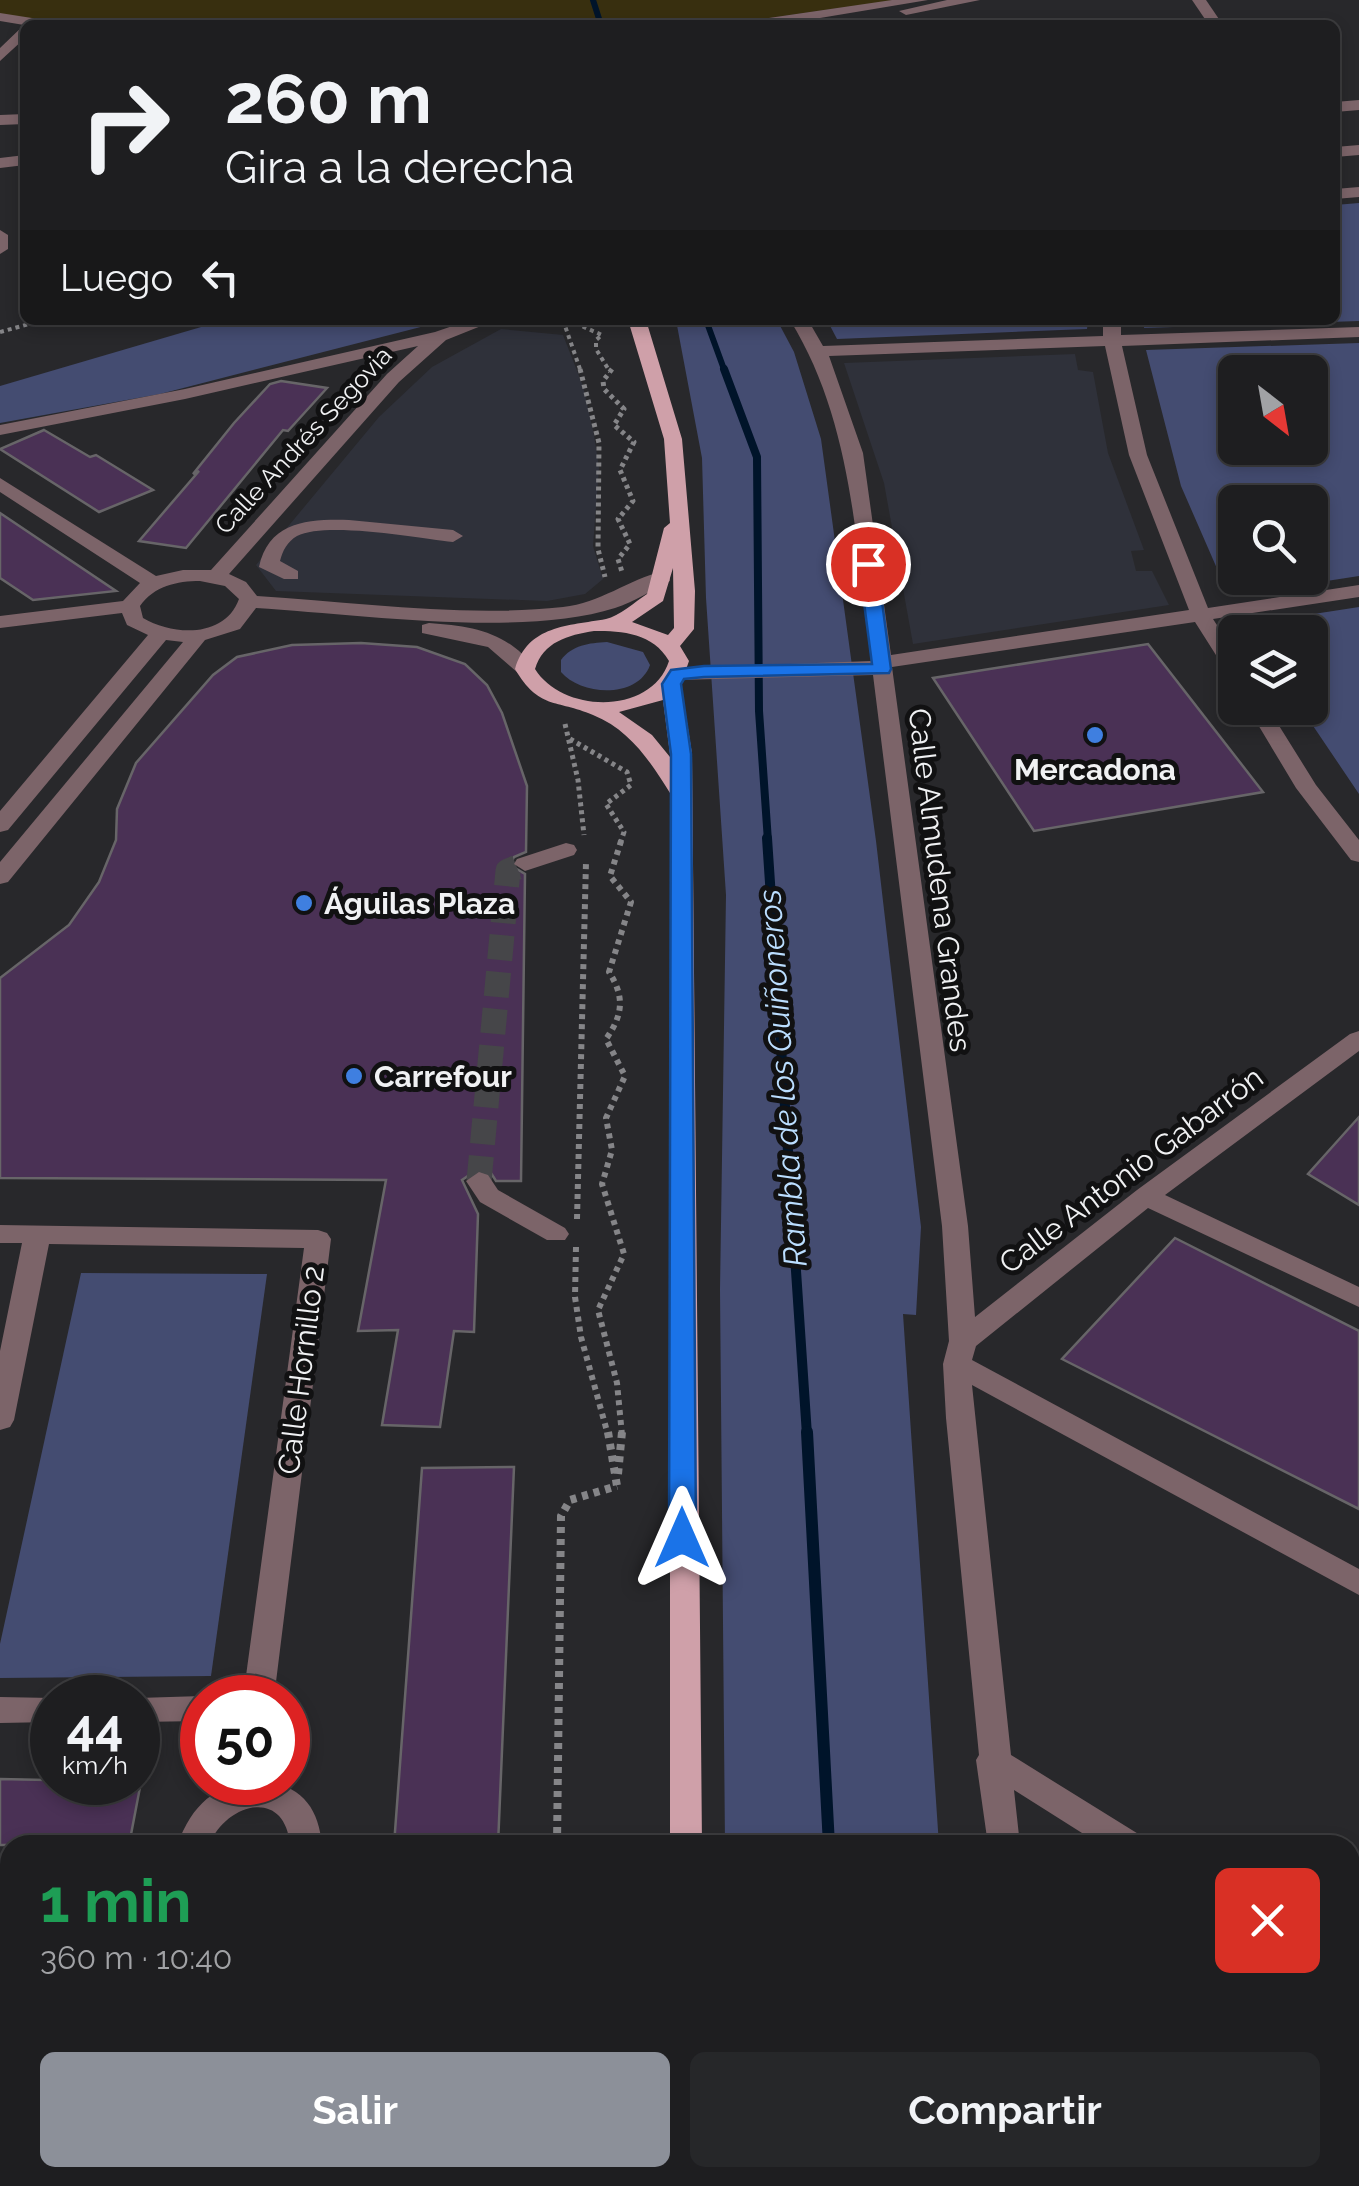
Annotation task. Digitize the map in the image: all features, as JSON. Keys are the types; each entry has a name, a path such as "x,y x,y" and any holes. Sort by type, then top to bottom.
{"main road":[{"path":"639,325 673,439 685,577 684,629 674,665 658,694 633,704 594,707 564,702 543,693 530,681 525,669 528,656 542,641 570,629 603,626 644,631 674,665 681,754 686,1835"},
{"path":"603,626 656,596 678,509"},
{"path":"594,707 640,734 660,754 679,789"}],"street":[{"path":"790,20 972,0"},
{"path":"833,20 921,4"},
{"path":"0,57 20,35"},
{"path":"0,234 0,249"},
{"name":"Calle Andrés Segovia","path":"216,576 340,432 440,336 472,325"},
{"name":"Calle Almudena Grandes","path":"803,325 818,351 854,453 955,1226 960,1352 992,1760 1003,1835"},
{"path":"1112,330 1138,456 1202,616 1218,642"},
{"path":"818,351 1112,330 1359,332"},
{"path":"0,430 186,394 440,336"},
{"path":"0,484 153,583"},
{"path":"291,575 269,567 270,554 294,530 319,526 454,536"},
{"path":"130,606 136,595 153,583 178,576 216,576 241,587 244,610"},
{"path":"0,876 200,634 244,610 282,607 470,615 588,609 631,595 663,577"},
{"path":"674,665 881,662 1359,591"},
{"path":"0,622 130,606"},
{"path":"130,606 138,625 160,634 200,634"},
{"path":"244,610 458,631 490,639 514,652 525,669"},
{"path":"470,615 483,620 603,626"},
{"path":"0,824 160,634"},
{"path":"1268,725 1307,788 1359,855"},
{"path":"526,864 579,850"},
{"name":"Calle Antonio Gabarrón","path":"960,1352 1146,1196 1359,1039"},
{"path":"479,1181 489,1196 570,1231"},
{"path":"1146,1196 1359,1298"},
{"name":"Calle Hornillo 2","path":"0,1234 318,1238 261,1675"},
{"path":"0,1420 37,1235"},
{"path":"960,1352 1359,1583"},
{"path":"0,1710 30,1710"},
{"path":"992,1760 1112,1835"},
{"path":"195,1835 219,1805"},
{"path":"292,1805 307,1826 307,1835"}],"path":[{"path":"0,332 26,325"},
{"path":"568,325 587,386 602,468 596,546 606,579 598,587"},
{"path":"578,325 602,335 596,340 596,349 612,369 603,381 604,389 624,409 614,425 634,442 620,470 633,501 618,519 630,544 618,559 622,573 618,584"},
{"path":"562,715 570,739 579,850 570,1231 580,1337 605,1414 617,1486"},
{"path":"570,739 627,772 631,784 606,804 624,832 610,876 632,902 608,972 622,992 621,1021 606,1040 624,1076 606,1118 612,1150 602,1184 624,1254 598,1310 617,1383 622,1435 617,1486"},
{"path":"557,1835 561,1516 570,1500 617,1486"}],"shaded area":[{"path":"1359,203 1359,321 1340,322 1340,205"},
{"path":"208,325 429,325 160,394 0,423 0,386"},
{"path":"677,325 780,325 794,352 821,439 876,841 921,1227 916,1315 903,1314 938,1835 725,1835 720,1290 726,895 706,598 702,458"},
{"path":"830,325 1087,325 1087,329 837,339"},
{"path":"1144,325 1236,325 1144,328"},
{"path":"501,329 563,335 583,386 594,435 599,468 593,546 603,579 585,594 547,601 276,591 256,565 379,417 432,367"},
{"path":"1359,343 1359,576 1328,581 1328,485 1218,485 1218,571 1181,486 1146,350"},
{"path":"1075,354 1078,370 1093,372 1108,453 1144,550 1131,551 1136,571 1152,571 1169,605 913,644 884,483 844,363"},
{"path":"1359,607 1359,794 1312,725 1328,725 1328,615 1307,615"},
{"path":"607,642 643,652 650,665 644,676 634,684 608,690 582,686 561,672 561,660 570,651"},
{"path":"81,1273 267,1274 211,1675 0,1678 0,1644"}],"sand":[{"path":"0,0 896,0 755,20 34,20 0,15"}],"building":[{"path":"281,381 327,388 288,431 283,430 186,548 139,541 234,423 270,384"},
{"path":"44,430 90,457 96,455 153,490 99,512 0,449"},
{"path":"0,513 116,591 33,600 0,578"},
{"name":"Águilas Plaza","path":"361,643 417,647 465,664 487,685 502,713 527,786 526,852 514,857 510,865 525,874 521,1181 496,1181 491,1173 480,1168 462,1180 478,1214 474,1332 454,1331 440,1427 382,1425 398,1330 358,1331 386,1180 0,1178 0,978 69,925 99,882 116,840 117,809 136,763 213,675 237,657 292,645"},
{"name":"Mercadona","path":"1148,644 1263,792 1034,831 933,678"},
{"path":"1359,1117 1359,1205 1308,1174"},
{"path":"1175,1238 1359,1331 1359,1509 1062,1359"},
{"path":"514,1467 498,1835 395,1835 422,1468"},
{"path":"0,1779 30,1780 30,1805 137,1805 131,1835 0,1835"}],"waterway":[{"path":"593,0 599,20"},
{"name":"Rambla de los Quiñoneros","path":"708,325 725,372"},
{"name":"Rambla de los Quiñoneros","path":"724,369 757,457 759,711 768,841"},
{"name":"Rambla de los Quiñoneros","path":"767,838 807,1435"},
{"name":"Rambla de los Quiñoneros","path":"807,1432 828,1835"}],"tunnel":[{"path":"479,1181 508,871 525,864"}],"place":[{"name":"Mercadona","path":"1095,735"},
{"name":"Águilas Plaza","path":"304,903"},
{"name":"Carrefour","path":"354,1076"}],"route":[{"path":"682,1538 681,754 671,684 678,674 704,671 882,669 868,564"}]}
